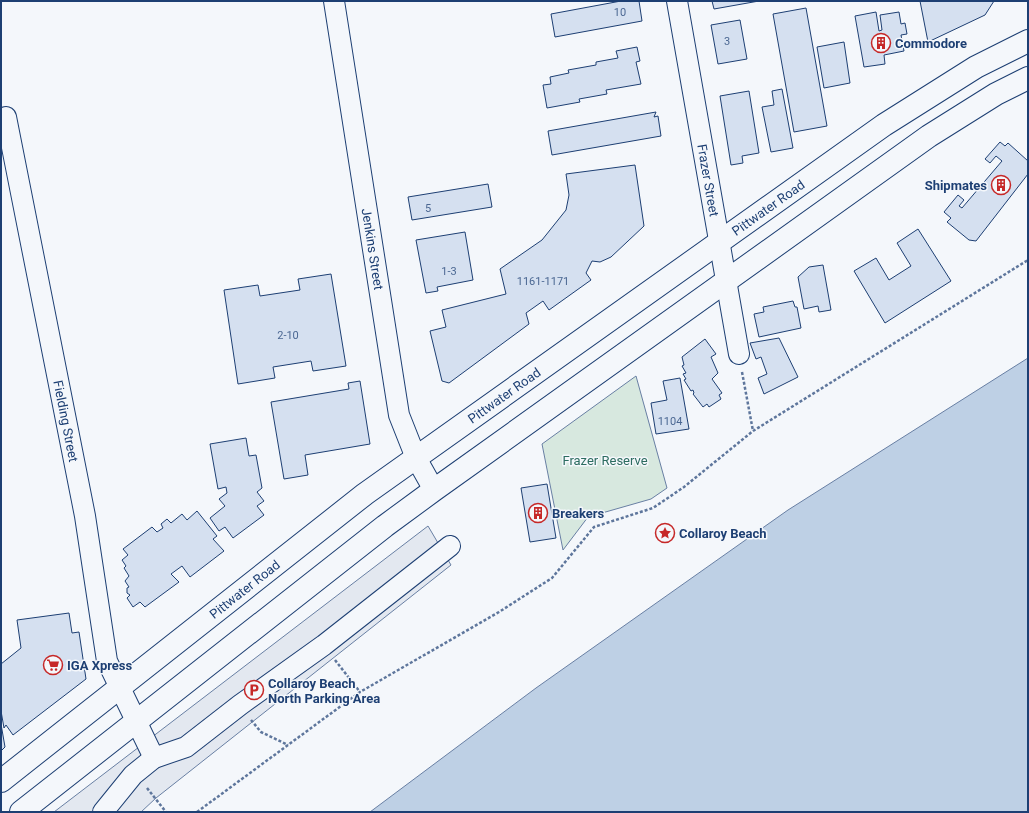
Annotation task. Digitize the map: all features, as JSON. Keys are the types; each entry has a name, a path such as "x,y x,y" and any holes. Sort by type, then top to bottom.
{"highway":[{"name":"Pittwater Road","path":"1,781 365,494 719,244 884,125 976,67 1028,41"},
{"path":"21,812 379,531 434,490 929,136 996,94 1028,78"}],"street":[{"name":"Jenkins Street","path":"334,1 399,415 416,458 434,490"},
{"name":"Frazer Street","path":"677,1 739,354"},
{"name":"Fielding Street","path":"6,117 85,516 107,661 154,758"},
{"path":"103,812 133,775 154,758 186,747 240,705 324,645 450,546"}],"path":[{"path":"197,812 360,692 499,612 552,578 594,527 653,508 684,488 753,431 1028,260"},
{"path":"739,354 753,431"},
{"path":"324,645 360,692"},
{"path":"240,705 261,732 288,745"},
{"path":"133,775 148,789 166,812"}],"green space":[{"name":"Frazer Reserve","path":"636,376 667,488 651,499 588,517 563,550 542,444"}],"shaded area":[{"name":"Collaroy Beach North Parking Area","path":"428,526 451,565 156,798 141,812 54,812"}],"water":[{"path":"1028,358 1028,812 370,812 536,688 788,510"}],"building":[{"path":"621,1 639,1 642,21 555,37 551,14"},
{"path":"712,1 759,1 714,9"},
{"path":"920,1 994,1 985,15 928,42"},
{"path":"806,8 827,126 794,132 773,14"},
{"name":"Commodore","path":"876,12 879,31 882,30 880,15 899,12 901,24 905,23 907,34 901,35 904,51 884,55 885,64 864,67 855,16"},
{"path":"740,20 747,59 718,64 711,25"},
{"path":"844,42 850,83 824,88 817,47"},
{"path":"637,47 640,61 636,62 641,84 606,90 607,94 579,99 580,102 547,108 543,85 551,84 550,77 569,73 568,70 596,65 596,62 618,58 616,51"},
{"path":"782,89 793,148 771,152 762,107 774,105 772,91"},
{"path":"749,91 759,153 742,156 743,163 731,165 720,96"},
{"path":"656,112 654,117 658,116 661,136 552,155 548,131"},
{"name":"Shipmates","path":"1000,142 1005,146 1008,143 1028,161 1028,174 976,241 969,240 947,222 951,218 944,212 958,195 964,200 959,206 962,208 1002,161 996,156 990,163 985,159"},
{"path":"635,165 644,226 611,257 600,262 592,261 586,273 591,280 549,310 543,301 526,313 529,324 449,383 442,381 430,331 446,327 442,310 506,294 500,269 542,240 566,210 569,195 566,174"},
{"path":"488,184 492,207 412,220 408,197"},
{"path":"918,229 951,281 885,323 854,271 876,258 889,280 911,266 897,243"},
{"path":"465,232 473,280 437,287 438,291 426,293 416,240"},
{"path":"823,265 831,310 819,312 818,306 804,309 798,277 809,267"},
{"path":"331,274 346,366 313,371 311,361 273,367 275,378 238,384 224,290 258,285 260,296 300,290 298,279"},
{"path":"793,301 795,307 797,307 801,328 759,337 754,314 764,312 763,307"},
{"path":"779,338 798,377 764,394 758,378 767,374 761,357 756,359 750,343"},
{"path":"705,339 716,354 711,357 718,373 712,379 722,393 719,395 721,399 709,407 707,404 703,407 693,394 693,390 691,391 684,380 686,379 683,374 686,373 682,366 684,365 682,357"},
{"path":"680,378 689,429 656,434 651,403 667,400 663,381"},
{"path":"360,381 370,444 305,455 308,475 284,479 271,402 349,389 348,383"},
{"path":"246,438 249,456 256,455 262,488 257,492 264,501 257,506 264,515 233,538 225,527 219,531 210,518 225,506 219,499 227,493 226,487 218,489 210,444"},
{"name":"Breakers","path":"547,484 556,538 530,542 521,488"},
{"path":"197,511 217,536 213,539 224,551 190,577 182,566 171,574 179,582 145,607 140,602 133,607 127,598 130,595 127,593 127,588 129,587 125,581 129,576 124,568 126,566 122,560 128,555 123,549 152,527 157,532 163,528 161,524 167,519 171,523 182,514 187,520"},
{"path":"69,613 72,633 79,632 86,679 13,735 6,725 4,728 1,711 1,664 21,648 17,620"},
{"path":"1,724 5,747 1,751"}],"place":[{"name":"Commodore","path":"881,43"},
{"name":"Shipmates","path":"1001,185"},
{"name":"Breakers","path":"538,513"},
{"name":"Collaroy Beach","path":"665,533"},
{"name":"IGA Xpress","path":"53,665"},
{"name":"Collaroy Beach North Parking Area","path":"254,690"}]}
